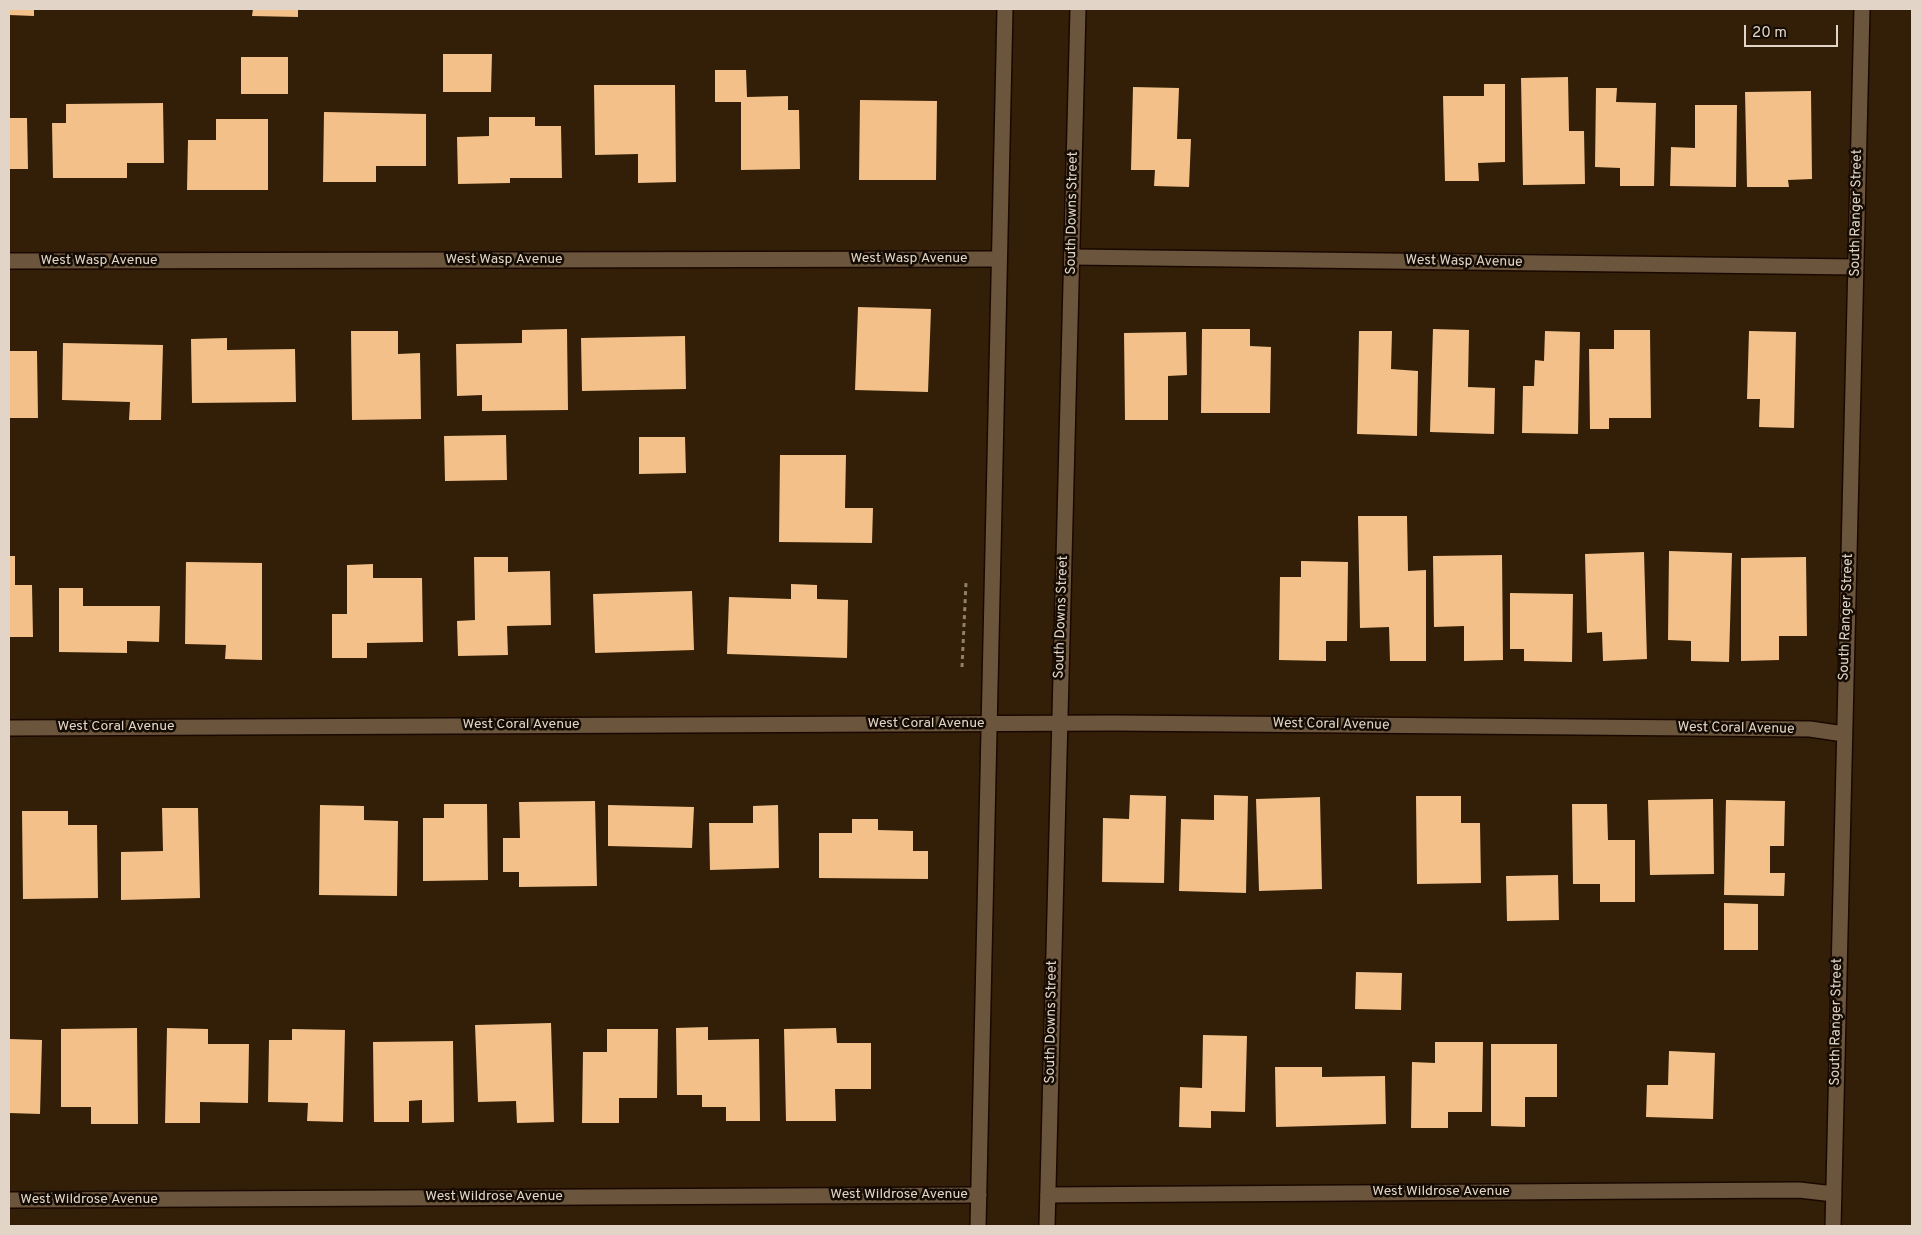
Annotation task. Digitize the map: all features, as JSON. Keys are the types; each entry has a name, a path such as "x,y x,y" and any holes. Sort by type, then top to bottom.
{"street":[{"path":"978,1226 1005,9"},
{"name":"South Downs Street","path":"1047,1226 1078,9"},
{"name":"South Ranger Street","path":"1833,1226 1862,9"},
{"name":"West Wasp Avenue","path":"1072,257 1856,267"},
{"name":"West Wasp Avenue","path":"9,261 999,259"},
{"name":"West Coral Avenue","path":"9,728 989,723 1810,729 1844,734"},
{"name":"West Wildrose Avenue","path":"1048,1195 1789,1190 1834,1194"},
{"name":"West Wildrose Avenue","path":"9,1200 979,1195"}],"path":[{"path":"962,667 966,579"}],"building":[{"path":"9,9 34,9 34,16 9,15"},
{"path":"253,9 298,9 298,17 252,16"},
{"path":"443,54 492,54 491,92 443,92"},
{"path":"241,57 288,57 288,94 241,94"},
{"path":"715,70 746,70 747,97 788,96 788,110 799,110 800,169 741,170 741,102 715,102"},
{"path":"1568,77 1569,131 1584,131 1585,184 1523,185 1521,78"},
{"path":"1484,84 1505,84 1505,162 1478,163 1479,181 1445,181 1443,96 1484,96"},
{"path":"594,85 675,85 676,182 638,183 638,154 595,155"},
{"path":"1133,87 1179,88 1177,139 1191,139 1189,187 1154,186 1155,170 1131,170"},
{"path":"1596,88 1617,88 1616,102 1656,103 1654,186 1620,186 1620,168 1595,167"},
{"path":"1811,91 1812,179 1788,180 1789,187 1747,187 1745,92"},
{"path":"860,100 937,101 936,180 859,180"},
{"path":"163,103 164,163 127,163 127,178 53,178 52,123 66,123 66,104"},
{"path":"1695,105 1737,105 1736,187 1670,186 1671,147 1695,148"},
{"path":"324,112 426,114 426,166 376,166 376,182 323,182"},
{"path":"489,117 535,117 535,126 561,126 562,178 510,178 510,183 458,184 457,137 489,136"},
{"path":"9,118 27,118 28,169 9,169"},
{"path":"216,119 268,119 268,190 187,190 188,140 216,140"},
{"path":"858,307 931,309 928,392 855,390"},
{"path":"567,329 568,410 482,411 482,395 457,396 456,344 522,343 522,330"},
{"path":"1202,329 1250,329 1250,346 1271,347 1270,413 1201,413"},
{"path":"1433,329 1469,330 1468,387 1495,388 1494,434 1430,432"},
{"path":"1614,330 1650,330 1651,418 1609,418 1609,429 1590,429 1589,349 1614,349"},
{"path":"351,331 398,331 398,354 420,353 421,419 352,420"},
{"path":"1359,331 1392,331 1391,369 1418,371 1417,436 1357,434"},
{"path":"1545,331 1580,332 1578,434 1522,433 1523,386 1534,386 1535,360 1544,361"},
{"path":"1749,331 1796,332 1794,428 1759,427 1760,399 1747,399"},
{"path":"1186,332 1187,375 1168,376 1168,420 1125,420 1124,333"},
{"path":"685,336 686,389 582,391 581,338"},
{"path":"227,338 227,350 295,349 296,402 192,403 191,339"},
{"path":"63,343 163,345 161,420 129,420 130,402 62,400"},
{"path":"9,351 37,351 38,418 9,418"},
{"path":"506,435 507,480 445,481 444,436"},
{"path":"639,437 685,437 686,473 639,474"},
{"path":"780,455 846,455 845,508 873,508 872,543 779,542"},
{"path":"1358,516 1407,516 1408,571 1426,570 1426,661 1390,661 1389,627 1360,628"},
{"path":"1669,551 1732,553 1729,662 1691,661 1691,641 1668,640"},
{"path":"1644,552 1647,659 1603,661 1602,632 1587,633 1585,554"},
{"path":"1502,555 1503,660 1464,661 1464,626 1434,627 1433,556"},
{"path":"9,556 15,556 15,585 32,585 33,637 9,637"},
{"path":"474,557 508,557 508,572 550,571 551,625 507,626 508,655 458,656 457,621 475,620"},
{"path":"1806,557 1807,636 1779,636 1779,660 1741,661 1741,558"},
{"path":"1301,561 1348,562 1347,641 1326,641 1326,661 1279,660 1280,577 1301,577"},
{"path":"186,562 262,563 262,660 225,659 226,645 185,644"},
{"path":"373,564 373,578 422,578 423,642 367,643 367,658 332,658 332,614 347,614 347,565"},
{"path":"791,584 817,585 817,599 848,600 847,658 727,654 729,597 791,599"},
{"path":"59,588 83,588 83,606 160,606 159,642 127,641 127,653 59,652"},
{"path":"692,591 694,650 595,653 593,594"},
{"path":"1510,593 1573,594 1572,662 1524,661 1524,649 1510,649"},
{"path":"1130,795 1166,796 1164,883 1102,882 1103,818 1129,819"},
{"path":"1214,795 1248,796 1246,893 1179,891 1181,819 1214,820"},
{"path":"1416,796 1461,796 1461,823 1480,823 1481,883 1417,884"},
{"path":"1320,797 1322,889 1259,891 1256,799"},
{"path":"1713,799 1714,874 1650,875 1648,800"},
{"path":"1726,800 1785,801 1784,846 1770,846 1770,873 1785,873 1784,896 1724,895"},
{"path":"595,801 597,886 519,887 519,872 503,872 503,838 520,838 519,802"},
{"path":"444,804 487,804 488,880 423,881 423,818 444,818"},
{"path":"1572,804 1607,804 1608,840 1635,840 1635,902 1600,902 1600,884 1573,884"},
{"path":"320,805 364,806 364,820 398,821 397,896 319,895"},
{"path":"608,805 694,807 692,848 608,846"},
{"path":"778,805 779,868 710,870 709,823 753,823 753,806"},
{"path":"162,808 198,808 200,898 121,900 121,852 163,851"},
{"path":"22,811 68,811 68,825 97,825 98,898 23,899"},
{"path":"852,819 878,819 878,830 913,831 913,851 928,851 928,879 819,878 819,833 852,833"},
{"path":"1558,875 1559,920 1507,921 1506,876"},
{"path":"1724,903 1758,904 1758,950 1724,950"},
{"path":"1356,972 1402,973 1401,1010 1355,1009"},
{"path":"551,1023 554,1122 517,1123 516,1101 478,1102 475,1025"},
{"path":"708,1027 708,1040 759,1039 760,1121 726,1121 726,1107 702,1107 702,1095 677,1095 676,1028"},
{"path":"137,1028 138,1124 91,1124 91,1107 61,1107 61,1029"},
{"path":"167,1028 208,1029 208,1044 249,1044 248,1103 200,1102 200,1123 165,1123"},
{"path":"836,1028 837,1043 871,1043 871,1089 835,1089 836,1121 786,1121 784,1029"},
{"path":"292,1029 345,1030 343,1122 307,1121 308,1103 268,1102 269,1040 292,1040"},
{"path":"607,1029 658,1029 657,1098 619,1098 619,1123 582,1123 583,1052 607,1052"},
{"path":"1203,1035 1247,1036 1245,1112 1211,1111 1211,1128 1179,1127 1180,1087 1202,1088"},
{"path":"9,1039 42,1040 40,1114 9,1113"},
{"path":"453,1041 454,1122 422,1123 422,1100 409,1101 409,1122 374,1122 373,1042"},
{"path":"1435,1042 1483,1042 1482,1112 1448,1112 1448,1128 1411,1128 1412,1062 1435,1063"},
{"path":"1491,1044 1557,1044 1557,1097 1525,1097 1525,1127 1491,1126"},
{"path":"1669,1051 1715,1053 1713,1119 1646,1117 1647,1085 1668,1085"},
{"path":"1275,1067 1322,1067 1322,1077 1385,1076 1386,1124 1276,1127"}]}
